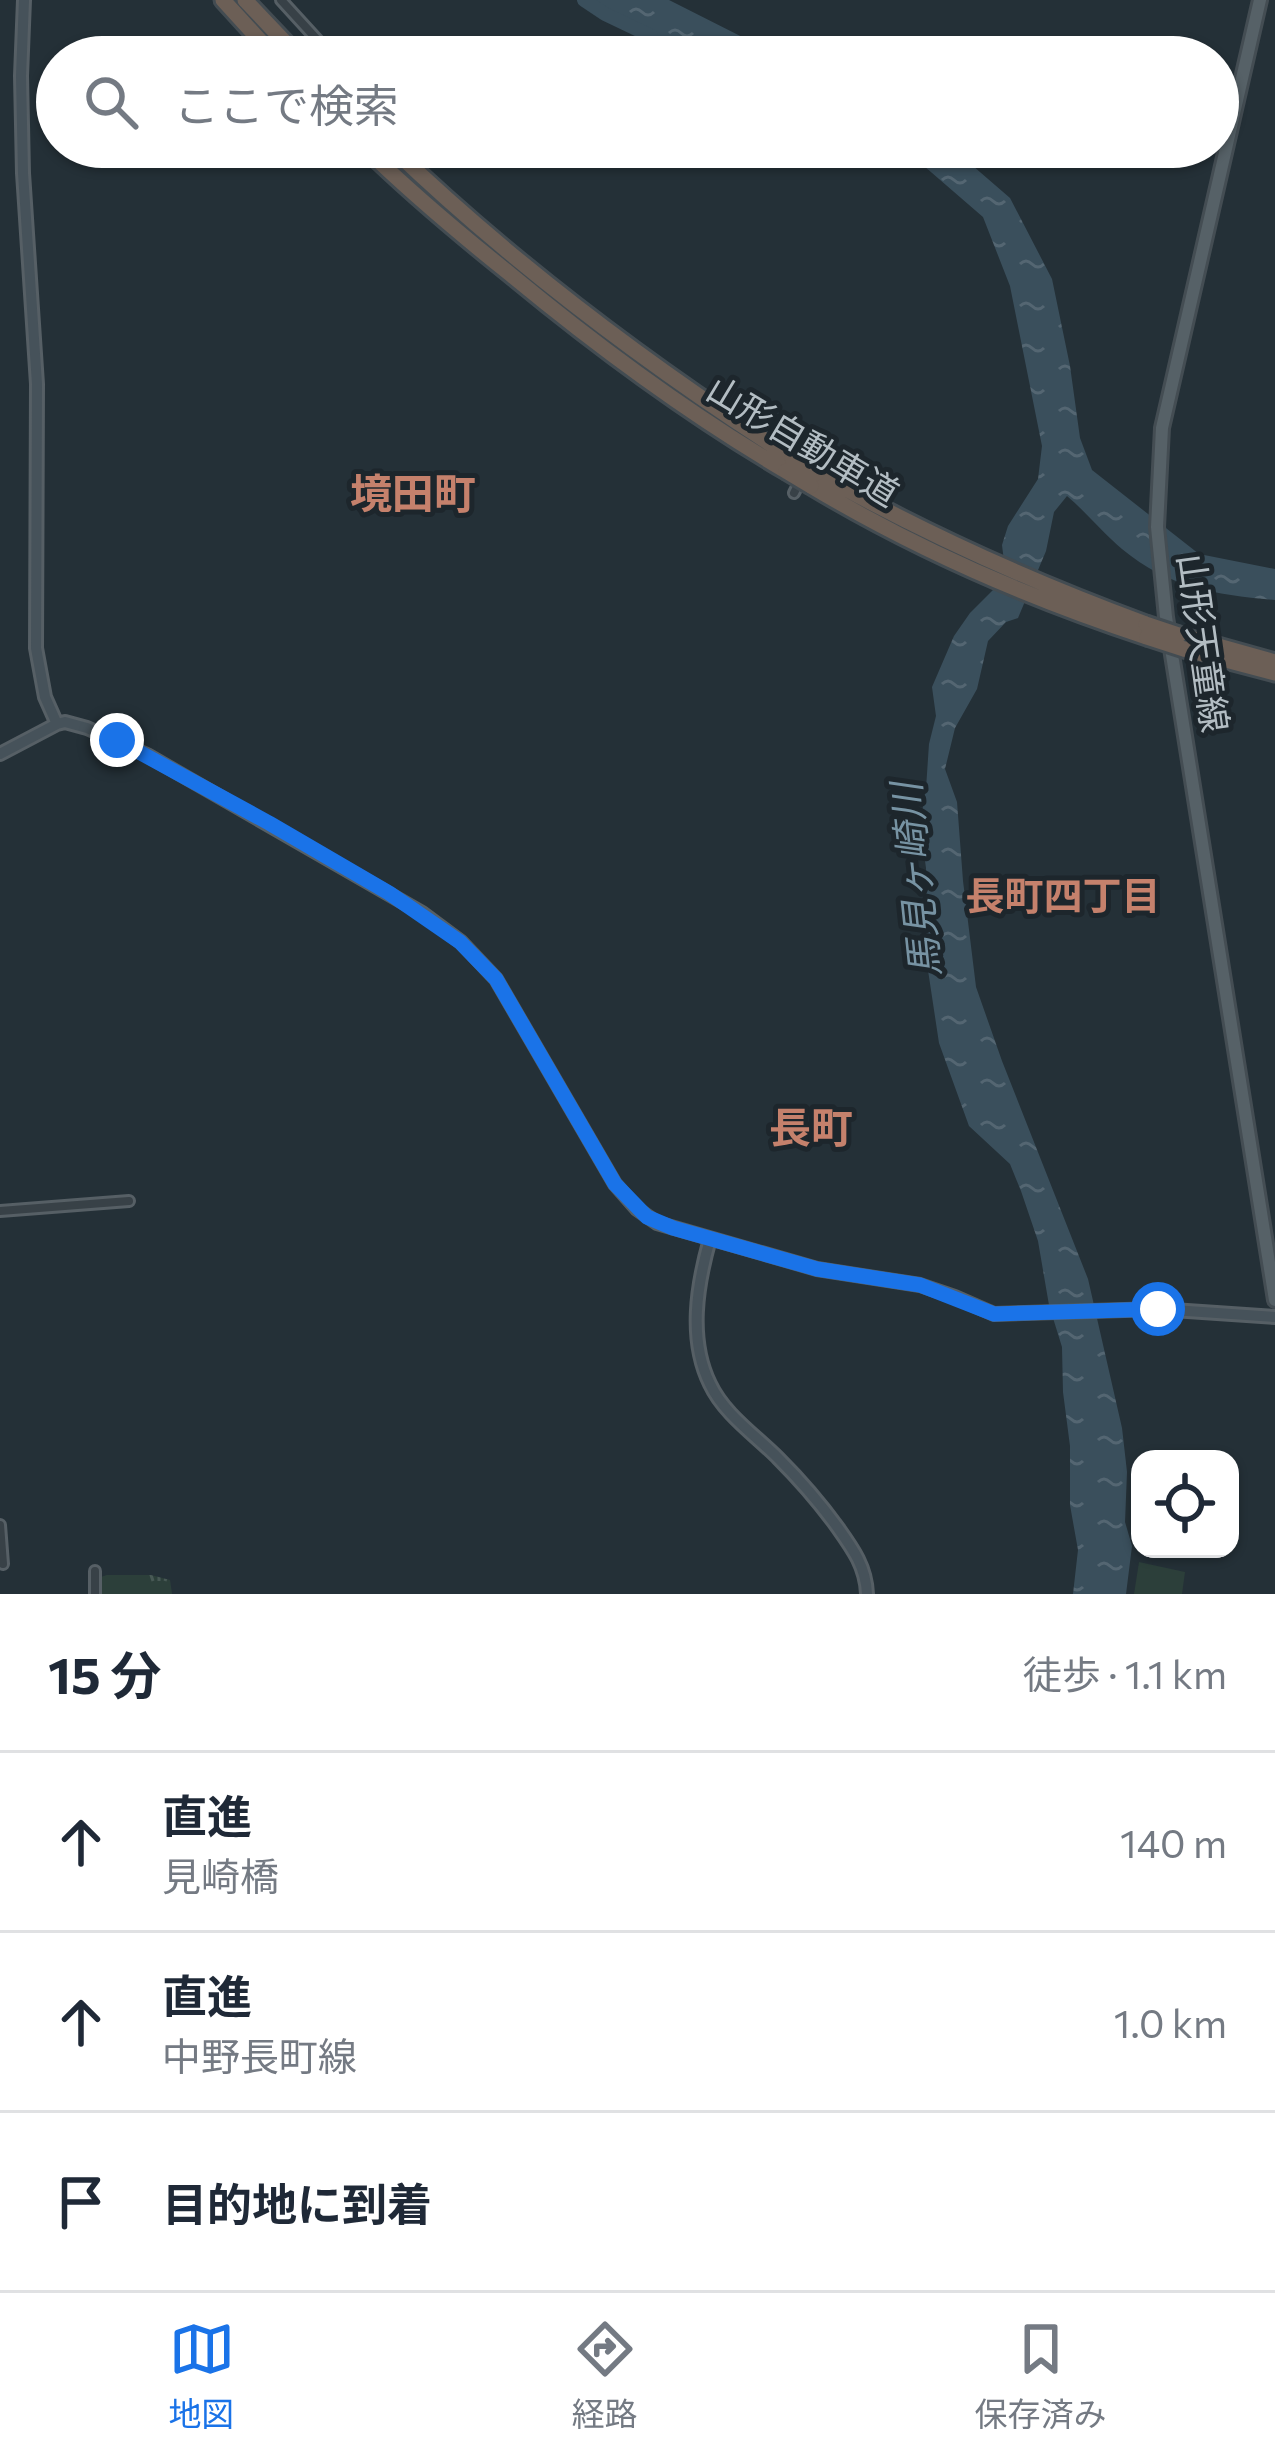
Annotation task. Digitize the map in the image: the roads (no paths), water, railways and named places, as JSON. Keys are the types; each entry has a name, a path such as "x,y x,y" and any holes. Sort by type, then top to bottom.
{"highway":[{"path":"223,0 256,36"},
{"path":"245,0 279,36"},
{"name":"山形自動車道","path":"387,168 458,232 595,342 683,405 789,465"},
{"name":"山形自動車道","path":"414,168 574,305 789,465 804,485 1019,575 1101,615 1275,673"},
{"name":"山形自動車道","path":"1182,642 1275,662"}],"main road":[{"path":"24,0 23,173 38,384 36,648 45,698 56,724"},
{"name":"山形天童線","path":"1239,90 1260,0"},
{"name":"山形天童線","path":"1221,168 1162,428 1157,482 1162,583 1275,1300"},
{"path":"0,754 56,724 87,728 147,754 443,928 496,979 594,1149 628,1200 657,1222 817,1269 920,1285 994,1314 1158,1309 1275,1317"},
{"path":"710,1240 699,1281 697,1317 711,1387 825,1510 862,1566 867,1594"}],"street":[{"path":"281,0 314,36"},
{"path":"0,1210 128,1201"},
{"path":"0,1526 3,1564"},
{"path":"95,1570 95,1594"}],"water":[{"path":"579,0 669,0 740,36 653,36"},
{"path":"926,168 975,168 1010,198 1052,279 1080,438 1092,470 1199,554 1275,569 1275,600 1213,592 1176,581 1122,549 1067,496 1054,512 1046,551 1018,618 1006,622 988,641 977,689 955,728 945,769 957,802 976,987 1088,1279 1122,1428 1125,1522 1131,1543 1126,1594 1073,1594 1078,1550 1070,1505 1062,1347 1038,1241 1010,1164 969,1126 939,1043 923,937 926,868 920,824 936,716 932,687 954,636 993,590 1004,561 1002,545 1008,526 1038,479 1042,446 1010,286 983,217"}],"waterway":[{"name":"馬見ヶ崎川","path":"584,0 651,36"}],"district":[{"name":"境田町","path":"413,494"},
{"name":"長町四丁目","path":"1063,896"},
{"name":"長町","path":"811,1128"}]}
